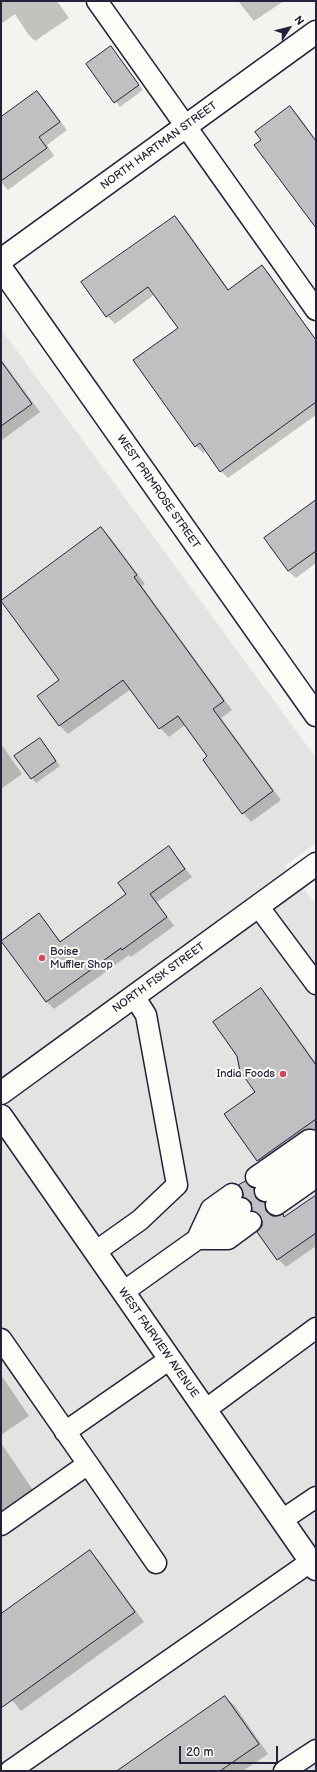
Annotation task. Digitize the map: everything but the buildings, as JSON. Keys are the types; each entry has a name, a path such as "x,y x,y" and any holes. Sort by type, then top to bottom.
{"street":[{"name":"NORTH HARTMAN STREET","path":"1,260 316,32"},
{"name":"WEST PRIMROSE STREET","path":"1,268 316,715"},
{"name":"NORTH FISK STREET","path":"1,1093 316,864"},
{"name":"WEST FAIRVIEW AVENUE","path":"1,1116 282,1520 314,1563"}],"lane":[{"path":"97,1 316,310"},
{"path":"258,906 316,984"},
{"path":"95,1252 140,1220 177,1185 146,1015 134,996"},
{"path":"266,1191 309,1140 316,1141"},
{"path":"266,1191 316,1157"},
{"path":"266,1191 316,1177"},
{"path":"123,1292 241,1208"},
{"path":"206,1410 316,1328"},
{"path":"1,1338 156,1563"},
{"path":"65,1432 170,1359"},
{"path":"1,1525 88,1464"},
{"path":"282,1520 316,1496"},
{"path":"20,1768 314,1563"},
{"path":"284,1771 316,1750"}],"shaded area":[{"path":"1,329 316,758 316,843 285,866 316,904 316,1771 1,1771"}],"place":[{"name":"Boise Muffler Shop","path":"42,958"},
{"name":"India Foods","path":"283,1074"}]}
